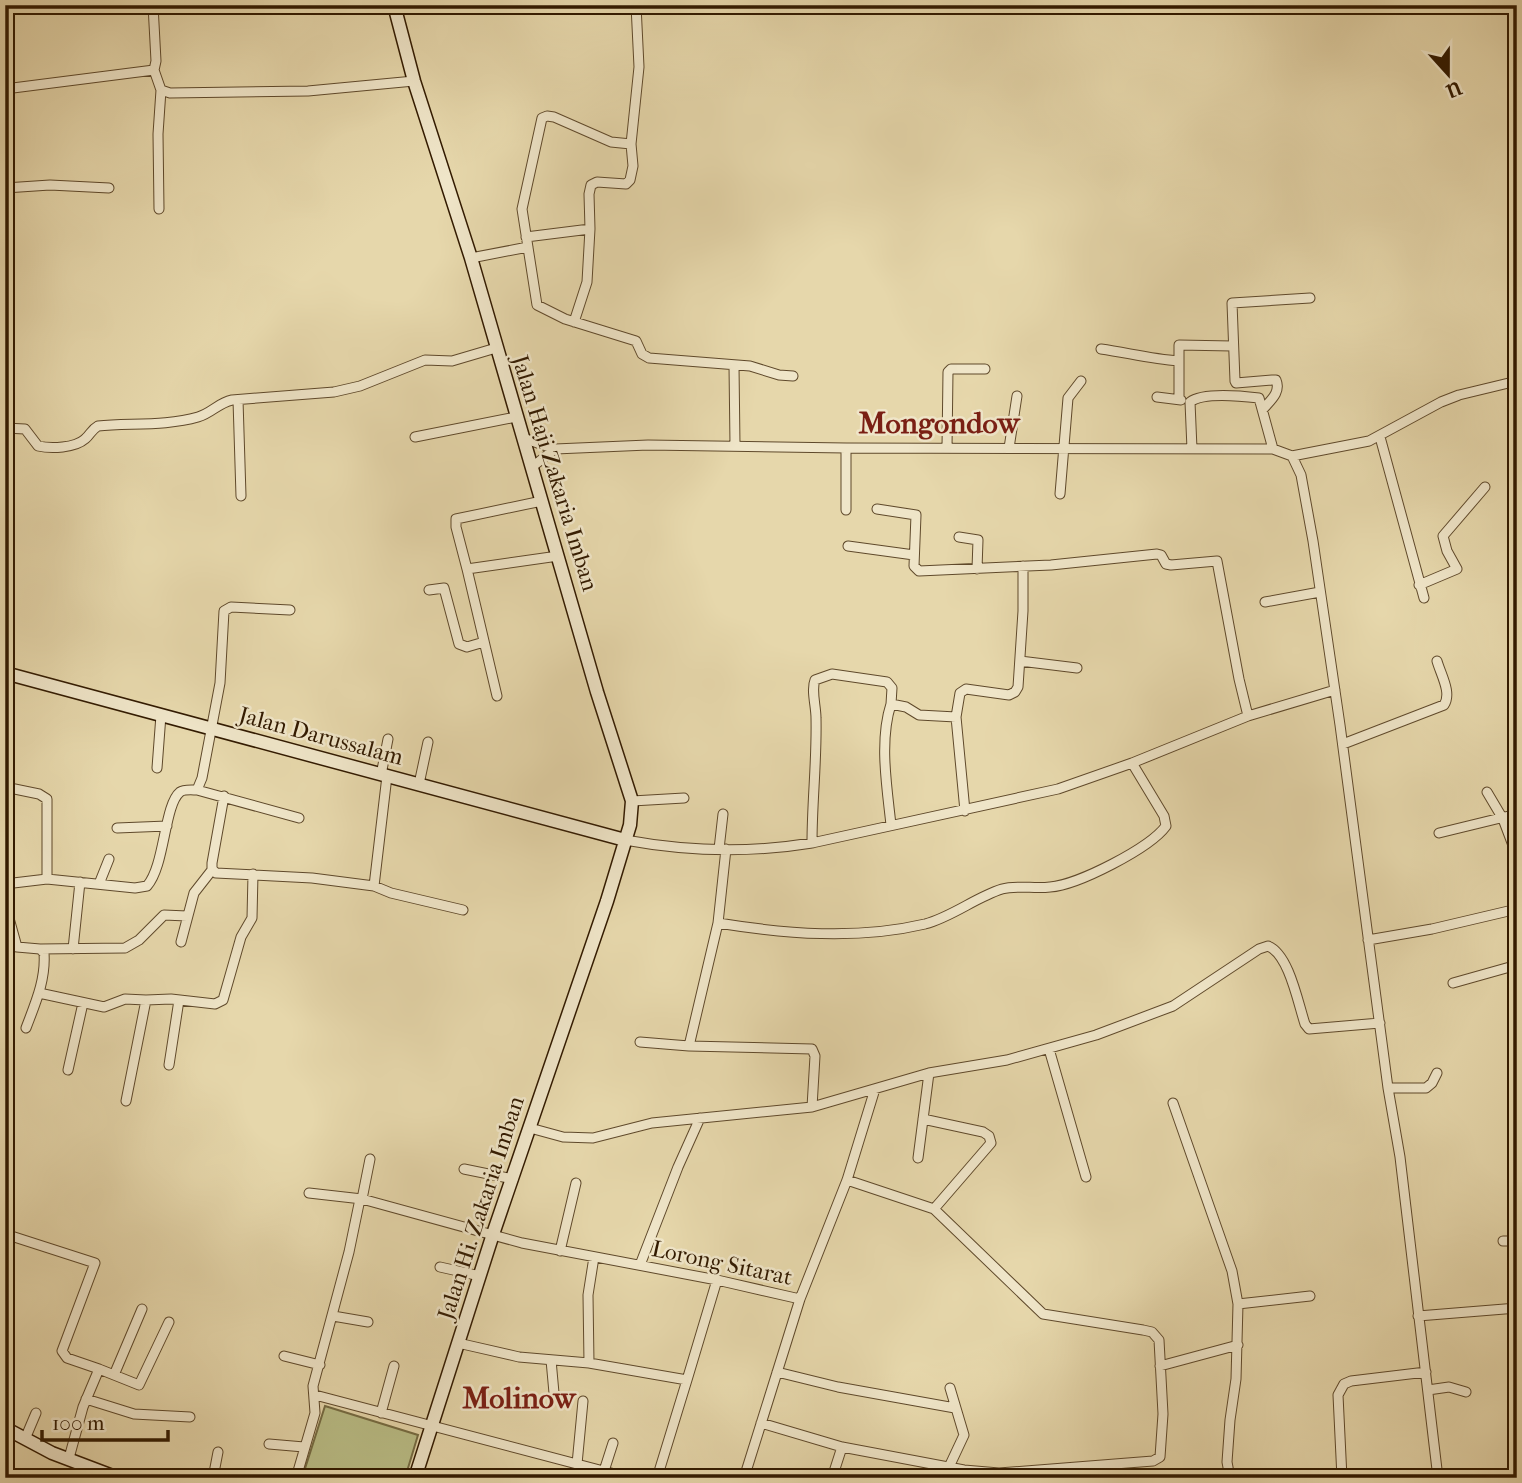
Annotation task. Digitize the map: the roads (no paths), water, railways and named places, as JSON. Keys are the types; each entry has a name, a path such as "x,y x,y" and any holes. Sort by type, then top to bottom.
{"main road":[{"name":"Jalan Haji Zakaria Imban","path":"394,5 414,80 471,258 597,692 632,801 630,825 588,953"},
{"name":"Jalan Darussalam","path":"5,673 625,840"},
{"name":"Jalan Hi. Zakaria Imban","path":"415,1478 493,1234 588,953"},
{"path":"5,1428 101,1475 118,1478"}],"street":[{"path":"153,5 156,61 154,70 161,90 158,134 159,209"},
{"path":"574,322 587,282 590,188 597,183 616,185 628,182 633,166 631,144 639,68 636,5"},
{"path":"5,89 154,70"},
{"path":"161,90 170,93 308,91 414,80"},
{"path":"631,144 611,142 564,120 544,117 541,122 522,209 537,305 574,322 636,341 642,354 649,358 750,366 779,375 793,376"},
{"path":"5,188 50,185 109,188"},
{"path":"471,258 527,242 590,229"},
{"path":"1264,409 1276,394 1276,380 1236,383 1232,303 1310,298"},
{"path":"1179,399 1178,347 1182,343 1233,346"},
{"path":"5,428 25,429 38,446 59,447 82,441 98,426 190,419 207,413 219,403 334,392 360,386 425,360 452,361 496,348"},
{"path":"1101,349 1145,359 1178,361"},
{"path":"734,366 735,445"},
{"path":"947,448 948,372 951,369 985,369"},
{"path":"1060,494 1068,398 1081,381"},
{"path":"523,438 555,449 615,445 735,445 846,448 1273,449 1292,456 1361,444 1380,437 1441,402 1517,381"},
{"path":"1009,448 1017,396"},
{"path":"1190,402 1195,398 1217,396 1259,398 1273,449"},
{"path":"1157,397 1190,402"},
{"path":"238,400 241,496"},
{"path":"1190,402 1192,449"},
{"path":"415,436 516,417"},
{"path":"1380,437 1424,598"},
{"path":"846,448 846,510"},
{"path":"531,467 555,449"},
{"path":"1292,456 1301,475 1343,744 1388,1088 1400,1157 1438,1478"},
{"path":"1419,585 1457,569 1447,551 1443,536 1485,487"},
{"path":"497,696 456,519 542,501"},
{"path":"877,509 916,515 914,566 919,571 1077,563 1157,554 1161,555 1166,564 1171,565 1217,561 1248,716"},
{"path":"959,537 978,540 978,569"},
{"path":"848,546 914,555"},
{"path":"467,569 558,556"},
{"path":"965,811 956,717 960,693 966,689 1002,695 1015,692 1018,687 1023,566"},
{"path":"429,590 444,588 459,644 467,647 484,642"},
{"path":"1265,603 1320,592"},
{"path":"197,790 213,729 220,683 224,611 231,607 290,610"},
{"path":"1020,661 1077,668"},
{"path":"1343,744 1444,705 1448,696 1437,661"},
{"path":"812,844 816,720 816,695 813,686 815,680 832,674 887,682 892,688 887,717 886,749 891,825"},
{"path":"625,840 722,849 783,848 812,844 1058,789 1132,763 1248,716 1335,694"},
{"path":"891,704 906,707 919,715 956,717"},
{"path":"157,768 161,715"},
{"path":"374,886 388,739"},
{"path":"419,784 428,742"},
{"path":"718,923 798,933 877,931 926,923 1000,890 1052,887 1070,883 1118,861 1161,833 1166,826 1164,816 1132,763"},
{"path":"5,787 39,794 47,799 47,879"},
{"path":"5,884 47,879 135,888 147,886 154,876 167,826 180,792 197,790 299,818"},
{"path":"1487,792 1503,819 1517,856"},
{"path":"181,942 194,893 212,870 224,796"},
{"path":"632,801 684,798"},
{"path":"689,1046 718,923 723,814"},
{"path":"1439,833 1517,814"},
{"path":"117,828 167,826"},
{"path":"99,884 109,859"},
{"path":"212,870 216,873 351,881 463,910"},
{"path":"39,993 104,1007 125,999 215,1004 223,1000 241,937 252,918 253,874"},
{"path":"73,949 80,882"},
{"path":"5,904 17,947 40,949 125,948 139,940 164,915 187,916"},
{"path":"1368,940 1432,929 1517,909"},
{"path":"530,1128 581,1139 605,1136 652,1123 812,1107 929,1073 984,1065 1049,1049 1096,1035 1173,1006 1259,949 1268,946 1279,953 1286,965 1309,1029 1380,1023"},
{"path":"26,1028 39,993 44,965 44,953 40,949"},
{"path":"1453,983 1517,965"},
{"path":"126,1101 146,1000"},
{"path":"169,1065 179,1000"},
{"path":"68,1070 83,1003"},
{"path":"640,1042 812,1049 815,1056 812,1107"},
{"path":"1049,1049 1086,1177"},
{"path":"918,1158 929,1073"},
{"path":"1388,1088 1426,1088 1437,1073"},
{"path":"800,1299 847,1180 875,1089"},
{"path":"1173,1103 1232,1271 1238,1304 1236,1379 1227,1462 1230,1478"},
{"path":"640,1265 700,1118"},
{"path":"923,1119 983,1132 989,1136 990,1143 934,1209"},
{"path":"296,1478 315,1412 313,1387 333,1316 370,1159"},
{"path":"464,1169 513,1179"},
{"path":"761,1423 842,1447 998,1476 1157,1460 1161,1454 1163,1414 1157,1336 1152,1332 1039,1312 934,1209 847,1180"},
{"path":"560,1251 576,1183"},
{"name":"Lorong Sitarat","path":"309,1193 361,1199 560,1251 718,1280 800,1299 744,1478"},
{"path":"5,1234 95,1264 62,1351 67,1358 139,1385 169,1322"},
{"path":"1503,1241 1517,1241"},
{"path":"589,1363 588,1295 594,1257"},
{"path":"440,1267 480,1276"},
{"path":"657,1478 718,1280"},
{"path":"1238,1304 1310,1296"},
{"path":"1418,1316 1517,1308"},
{"path":"114,1375 142,1309"},
{"path":"333,1316 368,1322"},
{"path":"458,1343 506,1354 589,1363 687,1380"},
{"path":"1160,1366 1184,1362 1238,1345"},
{"path":"284,1356 320,1365"},
{"path":"551,1360 554,1393"},
{"path":"381,1413 394,1366"},
{"path":"69,1458 86,1399 99,1369"},
{"path":"777,1372 838,1387 955,1408"},
{"path":"1342,1478 1338,1395 1340,1389 1351,1381 1426,1372"},
{"path":"1428,1390 1449,1387 1466,1392"},
{"path":"950,1388 964,1435 957,1468"},
{"path":"315,1395 577,1464 593,1473 604,1471 630,1478"},
{"path":"86,1399 134,1414 190,1417"},
{"path":"577,1464 583,1401"},
{"path":"26,1439 36,1413"},
{"path":"604,1471 612,1443"},
{"path":"269,1444 304,1447"},
{"path":"832,1478 842,1447"},
{"path":"213,1478 218,1452"}],"district":[{"name":"Mongondow","path":"939,423"},
{"name":"Molinow","path":"519,1398"}]}
